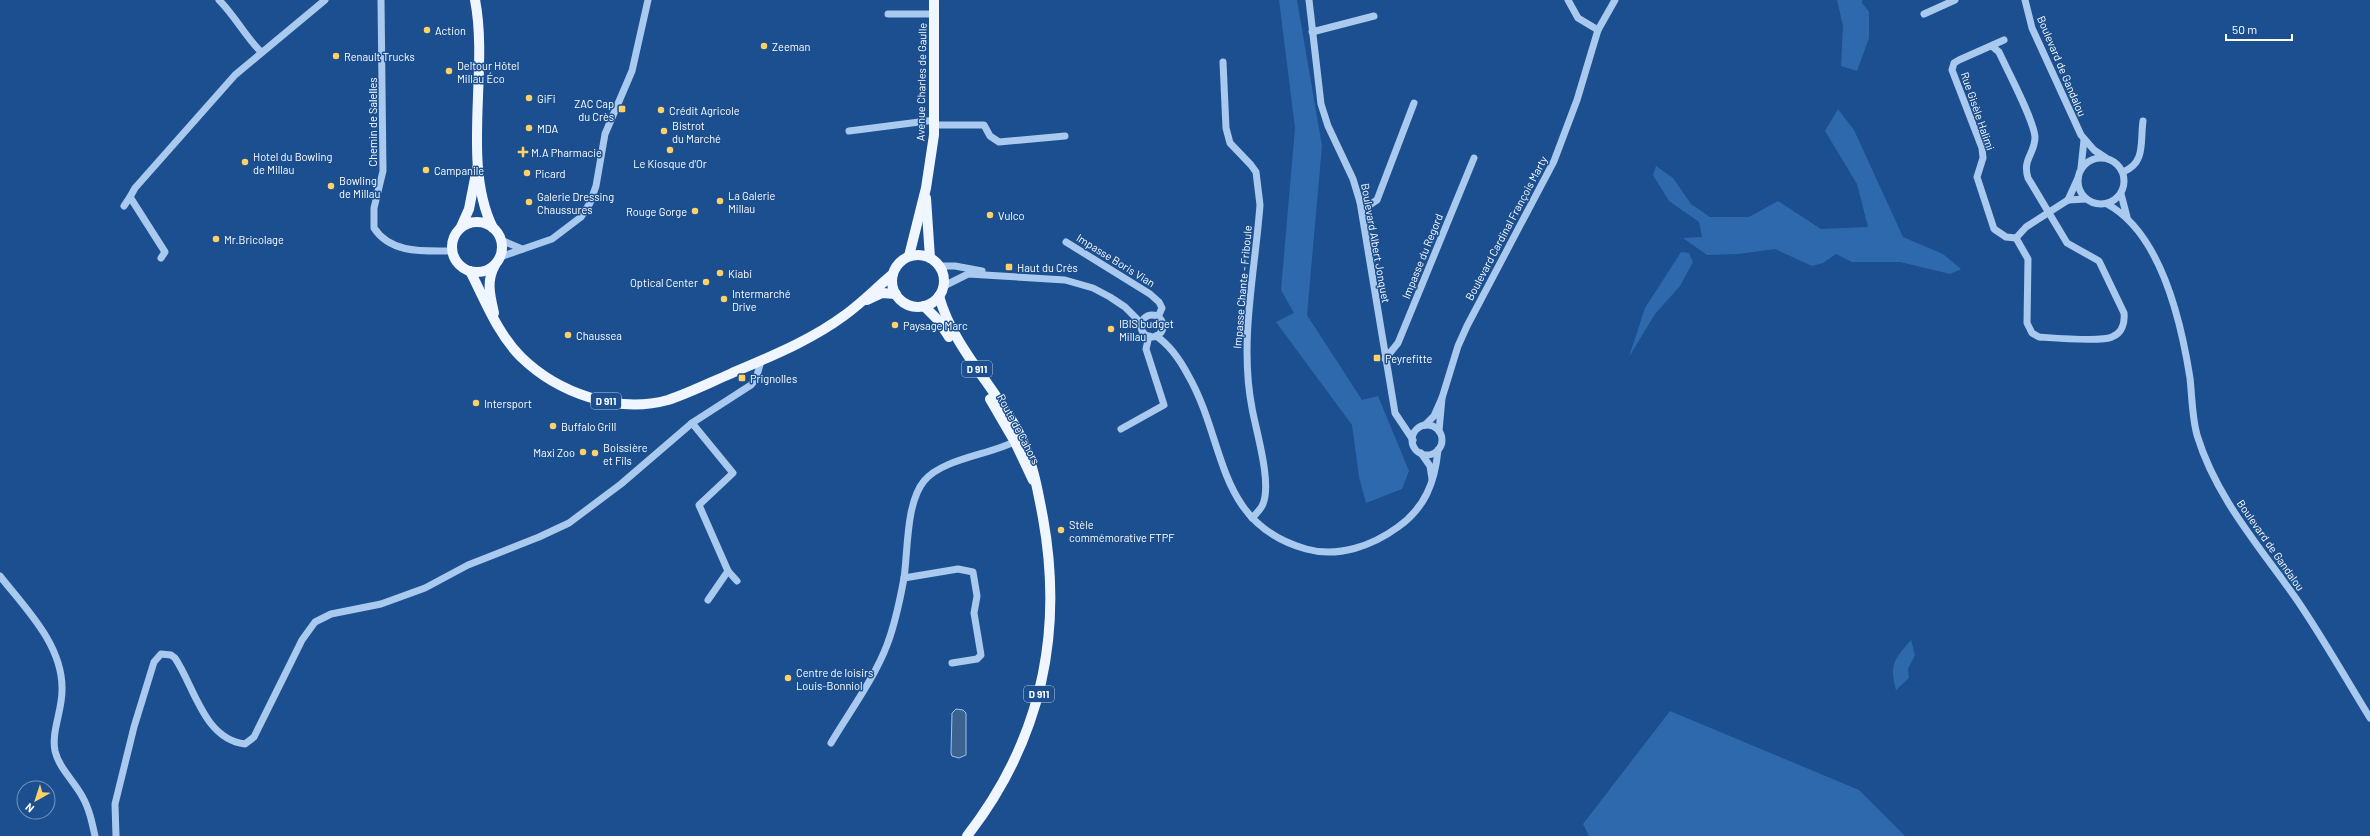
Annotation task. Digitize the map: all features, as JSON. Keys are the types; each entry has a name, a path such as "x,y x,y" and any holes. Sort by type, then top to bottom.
{"main road":[{"path":"475,0 479,32 478,166 484,209 493,228 501,240 497,260 483,271 470,271 459,265 452,251 453,240 467,217 478,166"},
{"name":"Avenue Charles de Gaulle","path":"926,188 935,123 934,0"},
{"path":"909,256 926,188"},
{"path":"926,188 930,258"},
{"path":"459,229 475,222 484,223 493,228"},
{"path":"920,255 930,258 939,266 943,275 944,286 939,296 924,306 908,305 896,294 892,284 893,274 901,261 909,256 920,255"},
{"name":"D 911","path":"495,319 489,278 497,260"},
{"name":"D 911","path":"470,271 485,304 508,342 534,369 563,387 592,398 626,404 653,403 692,391 761,361 812,336 860,304 877,295 896,294"},
{"name":"D 911","path":"860,304 893,274"},
{"name":"Route de Cahors","path":"939,296 952,331 1004,408 1018,440 1025,468 1036,485 1046,534 1050,566 1050,625 1041,688 1031,723 1010,770 984,813 967,836"},
{"name":"Route de Cahors","path":"924,306 938,320 1018,440"}],"street":[{"path":"219,0 230,11 251,42 261,52"},
{"path":"124,206 135,188 166,155 222,88 261,52 324,0"},
{"name":"Chemin de Salelles","path":"381,0 383,171 374,208 374,228 385,242 396,247 423,251 452,251"},
{"path":"497,260 522,249 552,239 581,217 590,203 596,186 605,134 632,70 648,0"},
{"name":"Boulevard Albert Jonquet","path":"1309,0 1321,104 1328,126 1353,179 1360,202 1395,413 1412,440"},
{"path":"1568,0 1578,18 1598,30"},
{"name":"Boulevard Cardinal François Marty","path":"1422,426 1434,416 1442,398 1458,346 1467,326 1554,161 1577,100 1598,30 1615,0"},
{"path":"1924,14 1955,0"},
{"name":"Boulevard de Gandalou","path":"2025,0 2032,28 2084,140 2106,158"},
{"path":"888,14 934,14"},
{"path":"1312,32 1374,16"},
{"name":"Rue Gisèle Halimi","path":"2004,40 1993,47 1985,48 1959,60 1954,63 1952,70 1982,148 1983,158 1977,177 1994,229 2006,237 2016,238"},
{"path":"1993,47 1999,52 2034,130 2034,145 2025,169 2048,212 2067,243 2099,261 2124,314 2125,320 2119,332 2106,338 2039,337 2032,333 2028,323 2028,259 2016,238 2026,227 2048,212 2068,200 2086,199"},
{"name":"Impasse Chante - Friboule","path":"1224,62 1226,128 1230,143 1251,165 1259,187 1260,205 1248,334 1247,363 1252,408 1264,469 1264,503 1252,518"},
{"path":"1360,202 1371,204 1376,200 1414,103"},
{"path":"2123,172 2132,168 2140,159 2142,121"},
{"path":"849,131 935,123 984,125 990,136 999,142 1065,136"},
{"path":"2068,200 2081,169 2084,140"},
{"name":"Impasse du Regord","path":"1385,359 1398,343 1474,158"},
{"path":"2078,178 2078,186 2086,199 2092,203 2107,204 2121,194 2125,179 2123,172 2113,161 2106,158 2092,159 2081,169"},
{"name":"Boulevard de Gandalou","path":"2121,194 2127,217 2158,262 2178,321 2189,376 2197,434 2223,495 2259,550 2296,600 2370,718"},
{"path":"130,197 165,252 161,258"},
{"name":"Boulevard de Gandalou","path":"2107,204 2127,217"},
{"path":"501,240 522,249"},
{"name":"Impasse Boris Vian","path":"1066,242 1150,294 1159,302 1162,308 1158,317"},
{"path":"939,266 955,266 1003,275"},
{"path":"944,286 968,274 1003,275 1078,283 1099,291 1125,307 1146,317"},
{"path":"1125,307 1141,323 1142,329 1170,348"},
{"path":"1141,323 1146,317 1152,315 1158,317 1162,322 1162,329 1170,348 1198,393 1229,482 1239,502 1252,518 1270,533 1288,543 1311,550 1330,552 1351,550 1385,536 1405,522 1427,497 1432,485 1438,450 1442,439 1439,431 1435,428 1400,422"},
{"path":"1121,429 1164,405 1146,349 1152,336 1162,329"},
{"path":"116,836 115,804 134,727 148,677 154,662 161,654 171,655 175,658 210,724 220,735 236,743 245,744 254,737 302,640 315,622 331,614 381,604 425,588 468,564 539,537 569,523 621,484 692,423 751,385 756,379 761,361"},
{"name":"Boulevard Cardinal François Marty","path":"1439,431 1442,398"},
{"path":"692,423 733,473 699,505 728,571 737,581"},
{"path":"1422,426 1413,435 1412,440 1415,448 1421,453 1430,466 1432,485"},
{"path":"831,743 886,646 898,608 904,578 914,498 924,480 946,465 985,454 1018,440"},
{"path":"1421,453 1430,454 1438,450"},
{"path":"904,578 917,578 958,570 973,572 977,596 974,613 981,655 977,659 952,663"},
{"path":"708,600 728,571"},
{"path":"0,576 40,627 50,645 58,666 62,688 55,743 56,752 59,762 82,797 95,836"}],"shaded area":[{"path":"1279,0 1297,0 1322,146 1307,315 1362,400 1378,396 1409,471 1402,489 1366,503 1359,477 1352,425 1276,322 1294,313 1281,290 1295,128"},
{"path":"1837,0 1862,0 1862,3 1869,12 1869,38 1857,71 1841,66 1843,26"},
{"path":"1838,109 1854,130 1903,237 1943,254 1961,269 1950,274 1900,262 1852,262 1836,254 1823,263 1812,266 1775,249 1738,254 1707,255 1683,238 1702,237 1699,222 1669,201 1653,175 1656,166 1673,178 1691,204 1710,217 1749,217 1778,201 1821,229 1868,227 1857,184 1825,131"},
{"path":"1681,252 1689,253 1693,262 1680,286 1655,314 1629,357 1645,308"},
{"path":"1911,640 1915,655 1908,669 1909,678 1896,690 1893,674 1894,663"},
{"path":"956,709 963,710 966,713 966,755 959,758 952,756 951,753 952,713"},
{"path":"1670,711 1859,790 1905,836 1589,836 1583,824"}],"place":[{"name":"Action","path":"427,30"},
{"name":"Zeeman","path":"764,46"},
{"name":"Renault Trucks","path":"336,56"},
{"name":"Deltour Hôtel Millau Éco","path":"449,71"},
{"name":"GiFi","path":"529,98"},
{"name":"ZAC Cap du Crès","path":"622,109"},
{"name":"Crédit Agricole","path":"661,110"},
{"name":"MDA","path":"529,128"},
{"name":"Bistrot du Marché","path":"664,131"},
{"name":"Le Kiosque d'Or","path":"670,150"},
{"name":"M.A Pharmacie","path":"523,152"},
{"name":"Hotel du Bowling de Millau","path":"245,162"},
{"name":"Campanile","path":"426,170"},
{"name":"Picard","path":"527,173"},
{"name":"Bowling de Millau","path":"331,186"},
{"name":"La Galerie Millau","path":"720,201"},
{"name":"Galerie Dressing Chaussures","path":"529,202"},
{"name":"Rouge Gorge","path":"695,211"},
{"name":"Vulco","path":"990,215"},
{"name":"Mr.Bricolage","path":"216,239"},
{"name":"Haut du Crès","path":"1009,267"},
{"name":"Kiabi","path":"720,273"},
{"name":"Optical Center","path":"706,282"},
{"name":"Intermarché Drive","path":"724,299"},
{"name":"Paysage Marc","path":"895,325"},
{"name":"IBIS budget Millau","path":"1111,329"},
{"name":"Chaussea","path":"568,335"},
{"name":"Peyrefitte","path":"1377,358"},
{"name":"Prignolles","path":"742,378"},
{"name":"Intersport","path":"476,403"},
{"name":"Buffalo Grill","path":"553,426"},
{"name":"Maxi Zoo","path":"583,452"},
{"name":"Boissière et Fils","path":"595,453"},
{"name":"Stèle commémorative FTPF","path":"1061,530"},
{"name":"Centre de loisirs Louis-Bonniol","path":"788,678"}]}
